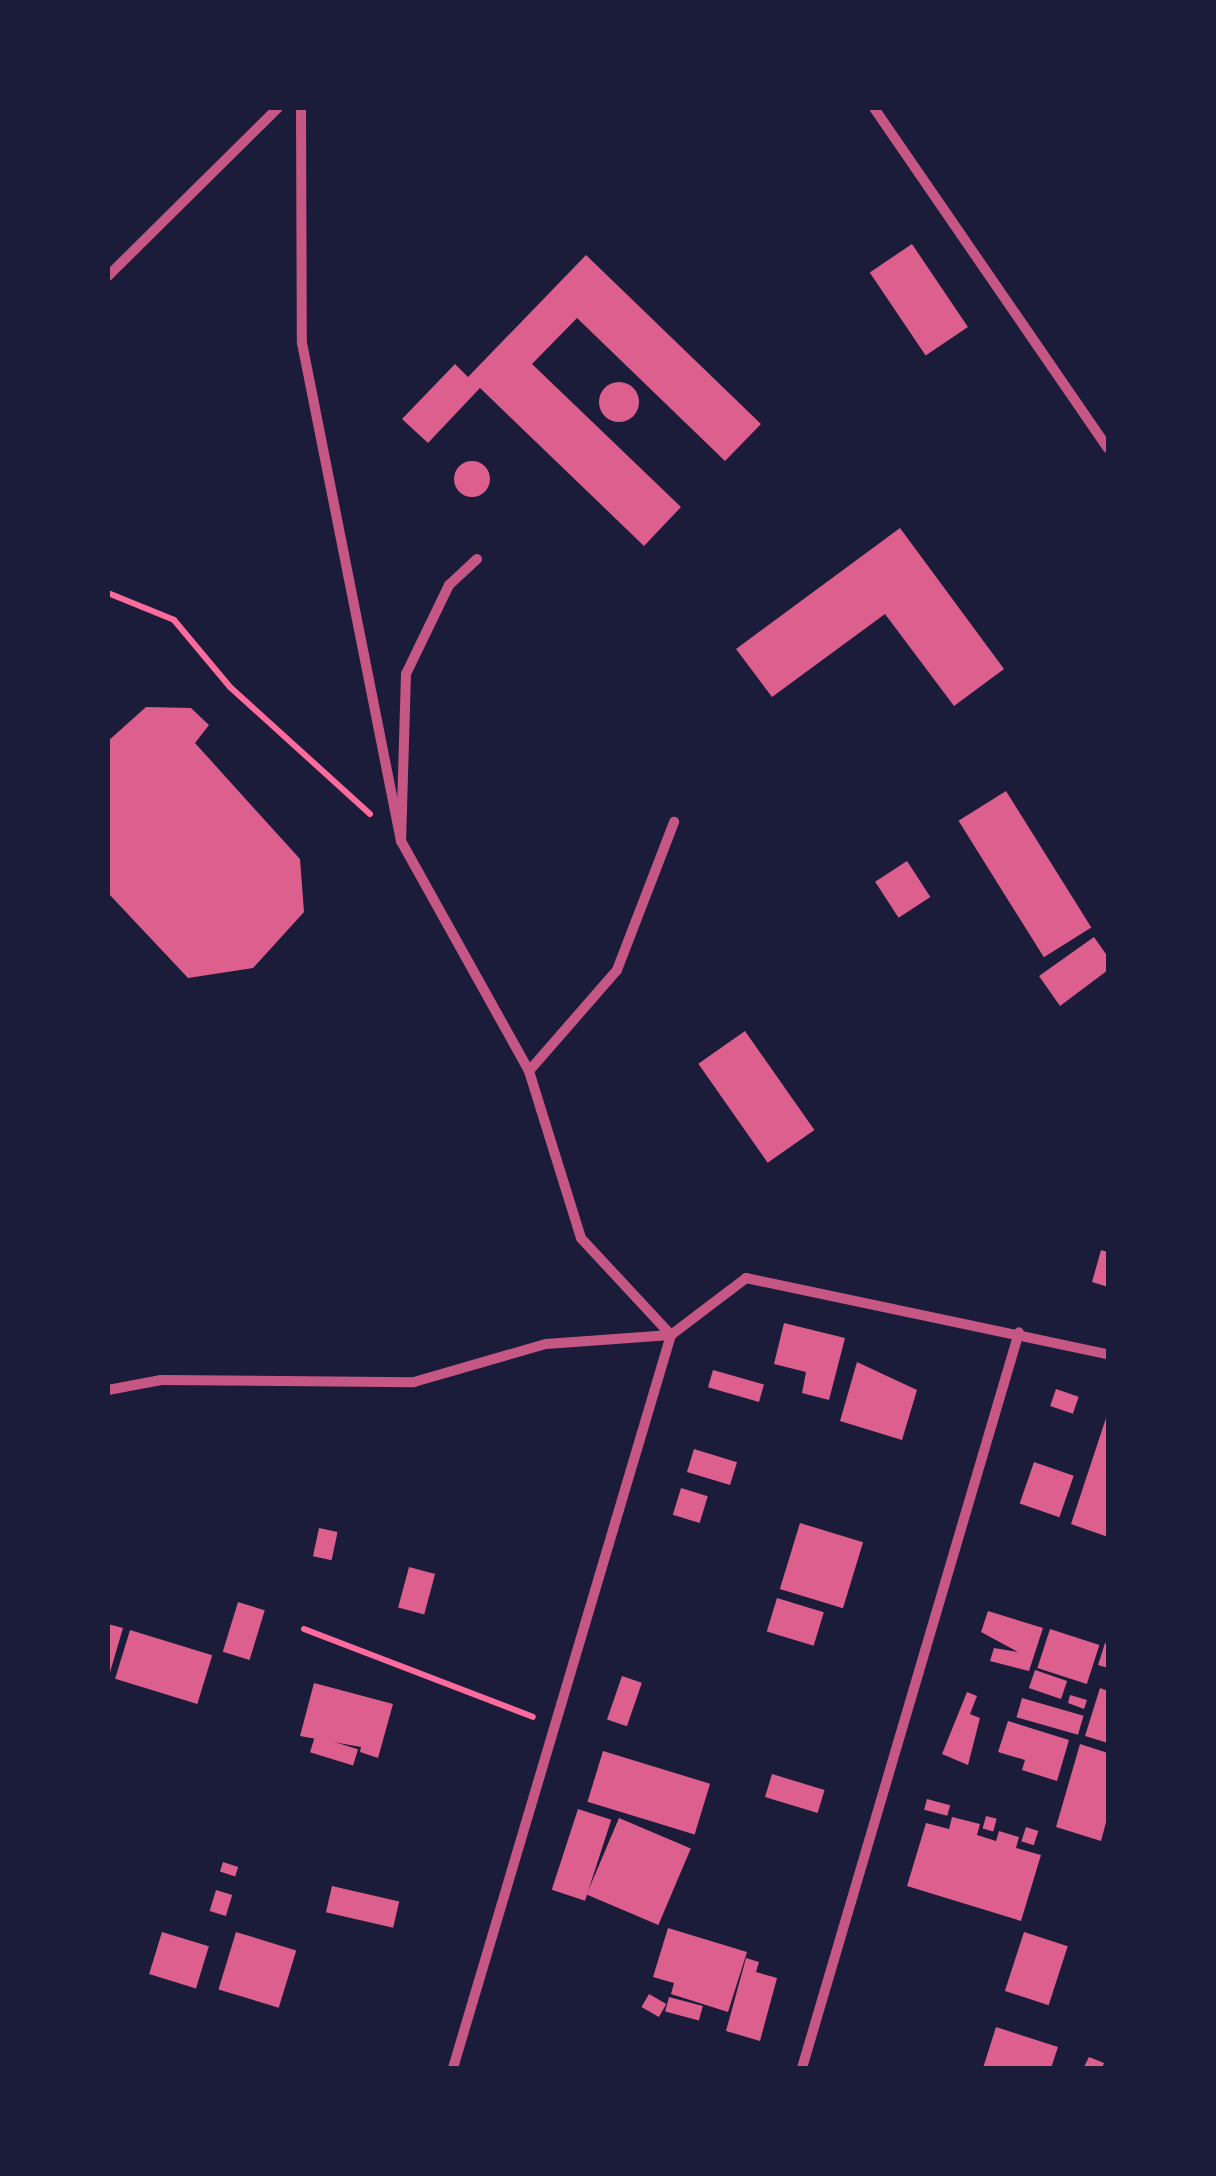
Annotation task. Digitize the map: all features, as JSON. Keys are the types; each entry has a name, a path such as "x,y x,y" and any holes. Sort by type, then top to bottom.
{"street":[{"path":"108,276 278,108"},
{"path":"301,108 302,342 401,842 529,1071 581,1238 672,1335"},
{"path":"874,108 1108,448"},
{"path":"401,842 406,674 450,585 477,559"},
{"path":"529,1071 617,970 674,822"},
{"path":"108,1390 161,1380 414,1382 546,1344 672,1335 746,1278 1020,1332 1108,1354"},
{"path":"802,2068 1020,1332"},
{"path":"453,2068 672,1335"}],"path":[{"path":"108,593 174,620 230,687 401,842"},
{"path":"304,1630 558,1726"}],"building":[{"path":"912,244 968,327 926,355 870,273"},
{"path":"586,255 761,424 725,461 577,318 532,364 681,507 644,546 480,388 428,443 402,419 455,364 468,377"},
{"path":"619,382 633,388 639,402 633,416 619,422 605,416 599,402 605,388"},
{"path":"472,461 485,466 490,479 485,492 472,497 459,492 454,479 459,466"},
{"path":"900,528 1004,669 954,706 885,614 772,697 736,649"},
{"path":"146,707 191,708 209,725 195,743 300,859 304,912 253,968 188,978 108,893 108,741"},
{"path":"1006,791 1091,928 1044,957 959,821"},
{"path":"907,861 930,897 899,918 875,882"},
{"path":"1094,937 1108,957 1108,970 1060,1006 1039,976"},
{"path":"745,1031 814,1130 768,1163 698,1064"},
{"path":"1101,1250 1108,1252 1108,1287 1092,1282"},
{"path":"784,1323 845,1338 829,1400 802,1393 806,1372 774,1364"},
{"path":"857,1362 917,1390 902,1440 840,1421"},
{"path":"713,1370 764,1385 759,1402 708,1387"},
{"path":"1056,1389 1079,1397 1073,1414 1050,1406"},
{"path":"1108,1412 1108,1537 1071,1524"},
{"path":"694,1449 737,1462 730,1485 687,1472"},
{"path":"1034,1462 1074,1476 1059,1517 1020,1504"},
{"path":"681,1488 708,1496 700,1523 673,1515"},
{"path":"800,1523 863,1542 843,1608 780,1589"},
{"path":"319,1528 338,1532 332,1560 313,1556"},
{"path":"409,1567 435,1574 424,1615 398,1608"},
{"path":"777,1598 824,1612 814,1646 767,1631"},
{"path":"238,1602 265,1610 250,1660 223,1652"},
{"path":"988,1611 1043,1628 1029,1671 990,1661 994,1648 1018,1652 981,1632"},
{"path":"108,1624 123,1628 108,1679"},
{"path":"1050,1629 1099,1645 1087,1684 1037,1668"},
{"path":"130,1630 212,1655 197,1704 115,1679"},
{"path":"1105,1643 1108,1644 1108,1668 1098,1665"},
{"path":"1035,1670 1067,1681 1061,1699 1029,1688"},
{"path":"622,1676 642,1683 627,1726 607,1719"},
{"path":"314,1683 393,1704 378,1758 360,1752 361,1747 300,1736"},
{"path":"1100,1688 1108,1691 1108,1743 1085,1736"},
{"path":"967,1692 977,1696 970,1714 980,1718 968,1765 942,1754"},
{"path":"1070,1695 1087,1700 1084,1709 1068,1703"},
{"path":"1022,1698 1084,1716 1078,1735 1016,1717"},
{"path":"1008,1721 1069,1740 1057,1781 1022,1770 1025,1760 998,1752"},
{"path":"315,1736 358,1749 353,1765 310,1752"},
{"path":"1080,1744 1108,1753 1108,1815 1101,1841 1056,1827"},
{"path":"603,1751 710,1784 695,1834 588,1802"},
{"path":"772,1774 825,1790 818,1813 765,1797"},
{"path":"927,1799 950,1805 947,1816 924,1810"},
{"path":"578,1809 611,1820 585,1901 552,1890"},
{"path":"986,1816 997,1819 993,1831 983,1829"},
{"path":"952,1817 980,1824 977,1835 996,1841 999,1831 1019,1837 1016,1848 1041,1855 1021,1921 907,1886 926,1823 949,1829"},
{"path":"619,1818 691,1848 658,1925 587,1894"},
{"path":"1026,1827 1038,1831 1034,1845 1021,1841"},
{"path":"223,1862 238,1867 235,1876 220,1872"},
{"path":"332,1886 399,1902 393,1928 326,1912"},
{"path":"216,1890 232,1895 226,1916 210,1911"},
{"path":"668,1928 747,1952 728,2012 671,1994 674,1983 653,1977"},
{"path":"162,1932 209,1946 196,1988 149,1974"},
{"path":"236,1932 296,1950 279,2008 218,1989"},
{"path":"1024,1932 1068,1946 1049,2005 1005,1991"},
{"path":"746,1958 759,1962 756,1972 777,1978 760,2041 726,2031"},
{"path":"649,1994 666,2004 659,2017 642,2007"},
{"path":"669,1997 703,2006 699,2021 665,2011"},
{"path":"996,2027 1058,2047 1051,2068 983,2068"},
{"path":"1089,2057 1104,2063 1102,2068 1084,2067"}]}
